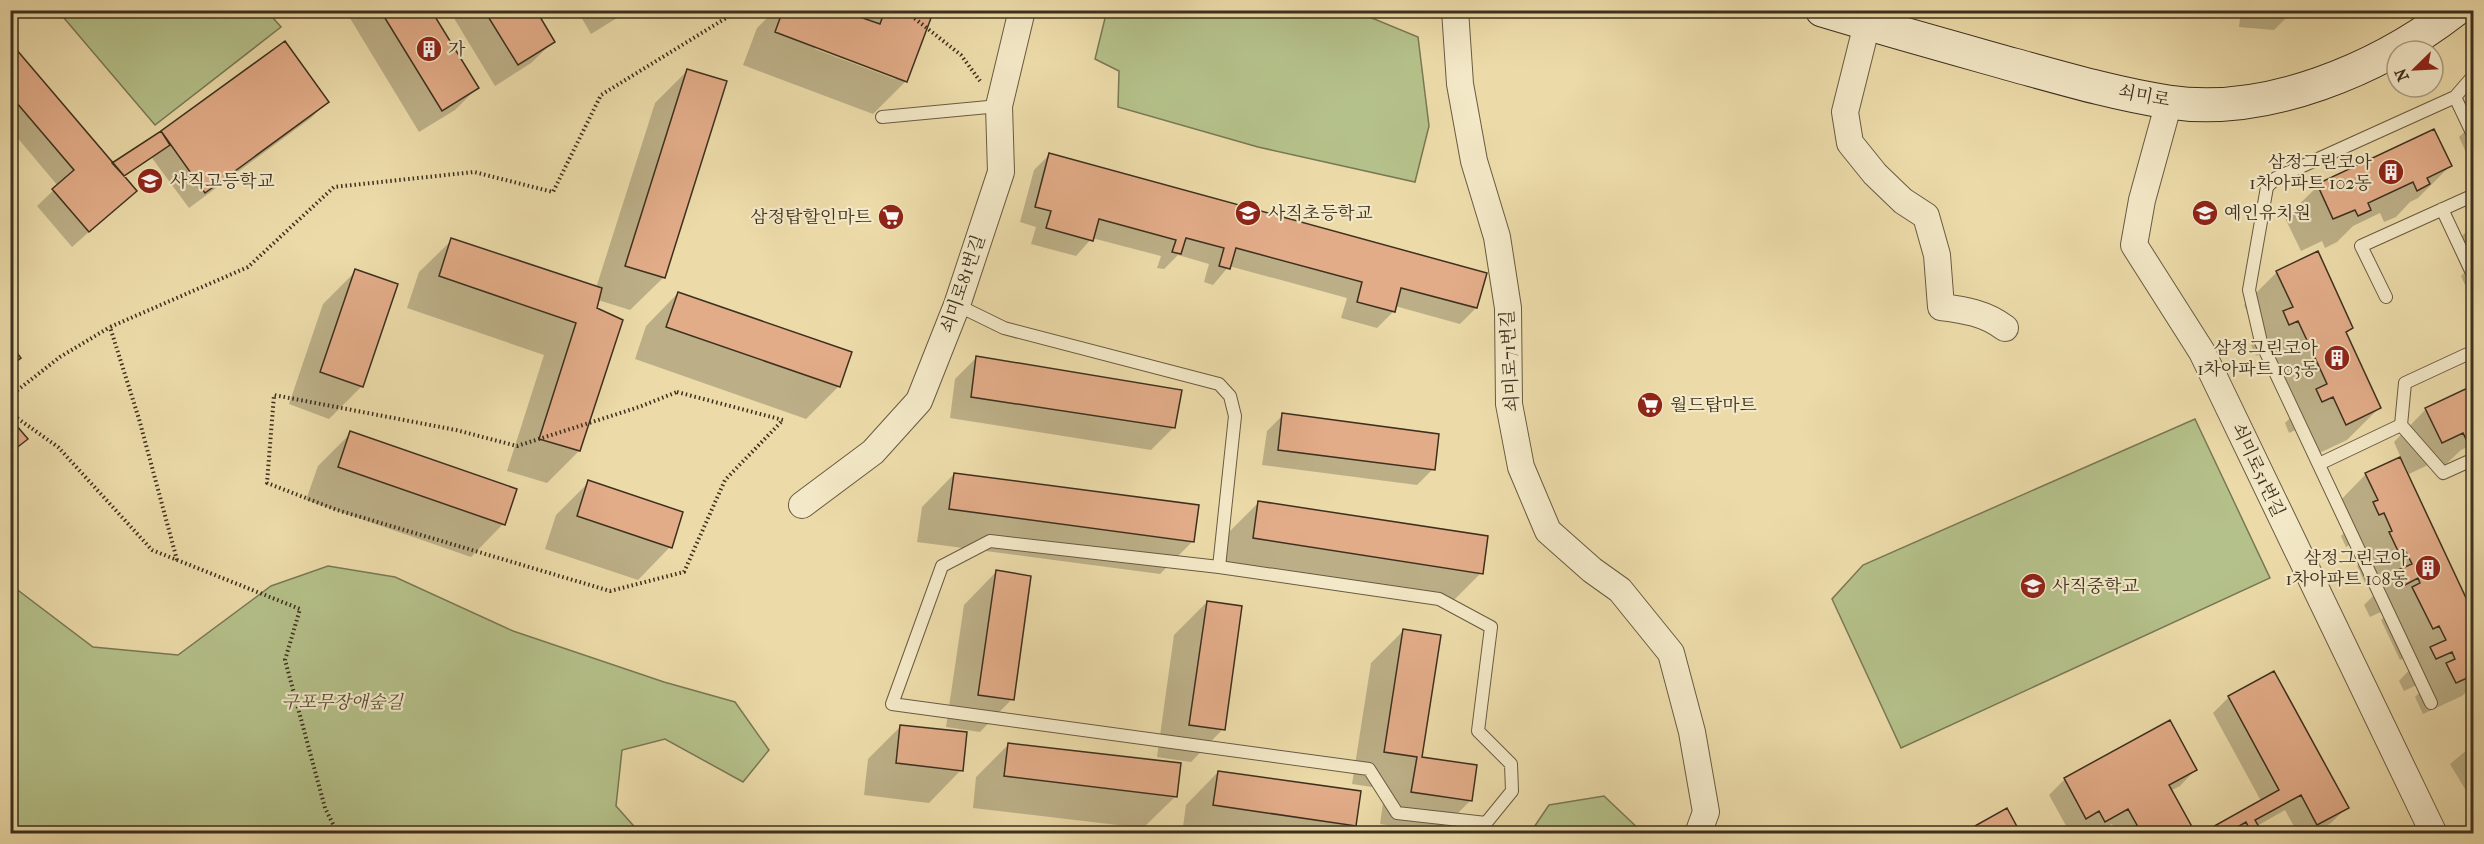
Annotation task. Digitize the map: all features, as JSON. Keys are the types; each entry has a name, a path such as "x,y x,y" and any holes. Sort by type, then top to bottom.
{"main road":[{"name":"쇠미로","path":"1822,10 1866,17 2092,86 2169,102 2235,102 2302,91 2386,55 2455,10"}],"street":[{"name":"쇠미로81번길","path":"802,505 873,453 919,401 957,305 1001,172 999,106 1022,10"},
{"name":"쇠미로71번길","path":"1455,10 1462,95 1474,161 1497,237 1508,308 1509,404 1521,467 1548,531 1592,570 1620,590 1671,653 1692,732 1706,812 1698,834"},
{"path":"1866,17 1845,112 1850,143 1875,174 1903,201 1926,216 1937,255 1941,307 1973,311 1993,319 2005,328"},
{"name":"쇠미로51번길","path":"2169,102 2142,200 2134,245 2202,352 2434,834"}],"lane":[{"path":"2431,703 2261,342 2249,290 2267,187 2276,178 2455,97 2474,75"},
{"path":"2455,97 2474,138"},
{"path":"882,117 999,106"},
{"path":"2386,297 2361,246 2474,195"},
{"path":"2442,209 2474,277"},
{"path":"957,305 1004,328 1219,384 1230,396 1235,416 1219,567"},
{"path":"2474,351 2405,383 2401,425 2444,473 2474,459"},
{"path":"2319,464 2401,425"},
{"path":"990,541 1219,567 1439,598 1491,627 1478,731 1511,764 1512,791 1486,823 1397,813 1369,769 892,704 942,566 990,541"}],"path":[{"path":"10,396 60,357 110,327 248,267 334,187 474,172 553,192 601,95 739,10"},
{"path":"904,10 961,55 999,106"},
{"path":"110,327 139,419 177,560"},
{"path":"677,392 783,420 725,480 684,572 610,591 337,510 267,483 274,395 456,430 516,446 639,407 677,392"},
{"path":"10,413 58,447 152,550 300,609 285,660 326,808 338,834"}],"green space":[{"path":"1107,10 1355,11 1418,37 1429,126 1415,182 1258,147 1118,107 1119,71 1095,59"},
{"path":"58,11 267,11 281,27 155,125"},
{"path":"2195,419 2270,578 1901,748 1832,599 1863,565"},
{"name":"구포무장애숲길","path":"328,566 395,577 513,631 664,682 735,702 769,750 743,782 665,739 622,750 616,806 640,833 11,833 11,585 93,647 178,655 271,586"},
{"path":"1604,796 1643,833 1530,833 1549,805"}],"building":[{"name":"가","path":"380,10 431,10 479,88 442,111"},
{"path":"484,10 536,10 555,42 518,65"},
{"path":"783,10 840,10 880,24 885,10 934,10 907,82 775,32"},
{"path":"285,41 329,102 205,193 161,131"},
{"path":"10,42 137,191 89,232 52,189 74,170 10,95"},
{"path":"687,69 727,81 665,278 625,266"},
{"name":"삼정그린코아 1차아파트 102동","path":"2434,129 2452,166 2427,178 2430,184 2417,191 2413,182 2368,203 2371,210 2358,216 2355,210 2333,219 2317,184"},
{"path":"161,131 170,145 124,176 112,163"},
{"path":"1049,153 1487,273 1477,308 1401,288 1395,312 1357,302 1362,282 1236,248 1230,269 1219,266 1224,248 1186,238 1181,254 1172,252 1176,240 1099,219 1093,241 1046,228 1051,211 1035,207"},
{"path":"451,238 602,288 597,308 623,320 580,451 539,439 576,323 439,276"},
{"name":"삼정그린코아 1차아파트 103동","path":"2318,251 2353,328 2346,332 2381,408 2346,425 2333,397 2322,402 2316,389 2327,384 2298,321 2289,325 2283,311 2293,307 2276,271"},
{"path":"355,269 398,284 363,387 320,372"},
{"path":"678,292 852,352 840,387 666,327"},
{"path":"10,344 21,358 10,366"},
{"path":"976,356 1182,390 1175,428 971,397"},
{"path":"2474,385 2474,436 2466,439 2463,433 2442,443 2425,408"},
{"path":"1282,413 1439,434 1435,470 1278,450"},
{"path":"10,418 28,439 10,453"},
{"path":"350,431 517,489 505,525 338,467"},
{"name":"삼정그린코아 1차아파트 108동","path":"2400,457 2474,615 2474,675 2456,683 2446,663 2455,659 2452,652 2436,659 2430,647 2446,640 2439,626 2433,629 2412,587 2420,583 2418,578 2403,586 2396,571 2412,564 2405,550 2399,553 2389,532 2392,531 2384,513 2379,515 2373,502 2378,500 2365,473"},
{"path":"954,473 1199,505 1194,542 949,509"},
{"path":"588,480 683,512 672,548 577,516"},
{"path":"1258,501 1488,536 1483,574 1253,538"},
{"path":"996,570 1031,576 1014,700 978,695"},
{"path":"1207,601 1242,606 1225,730 1189,725"},
{"path":"1403,629 1441,635 1422,757 1477,765 1472,801 1411,792 1417,757 1384,752"},
{"path":"2274,671 2349,808 2317,825 2301,795 2255,820 2263,834 2252,834 2246,822 2225,834 2200,834 2279,790 2228,696"},
{"path":"2170,720 2197,770 2169,785 2196,834 2142,834 2128,809 2105,822 2099,811 2086,819 2064,778"},
{"path":"900,725 967,732 963,771 896,763"},
{"path":"1008,743 1181,763 1177,797 1004,776"},
{"path":"1218,771 1361,791 1356,826 1213,805"},
{"path":"2007,808 2021,834 1977,834 1973,827"}],"place":[{"name":"가","path":"429,49"},
{"name":"삼정그린코아 1차아파트 102동","path":"2391,172"},
{"name":"사직고등학교","path":"150,181"},
{"name":"사직초등학교","path":"1248,213"},
{"name":"예인유치원","path":"2205,213"},
{"name":"삼정탑할인마트","path":"891,217"},
{"name":"삼정그린코아 1차아파트 103동","path":"2337,358"},
{"name":"월드탑마트","path":"1650,405"},
{"name":"삼정그린코아 1차아파트 108동","path":"2428,568"},
{"name":"사직중학교","path":"2033,586"}]}
